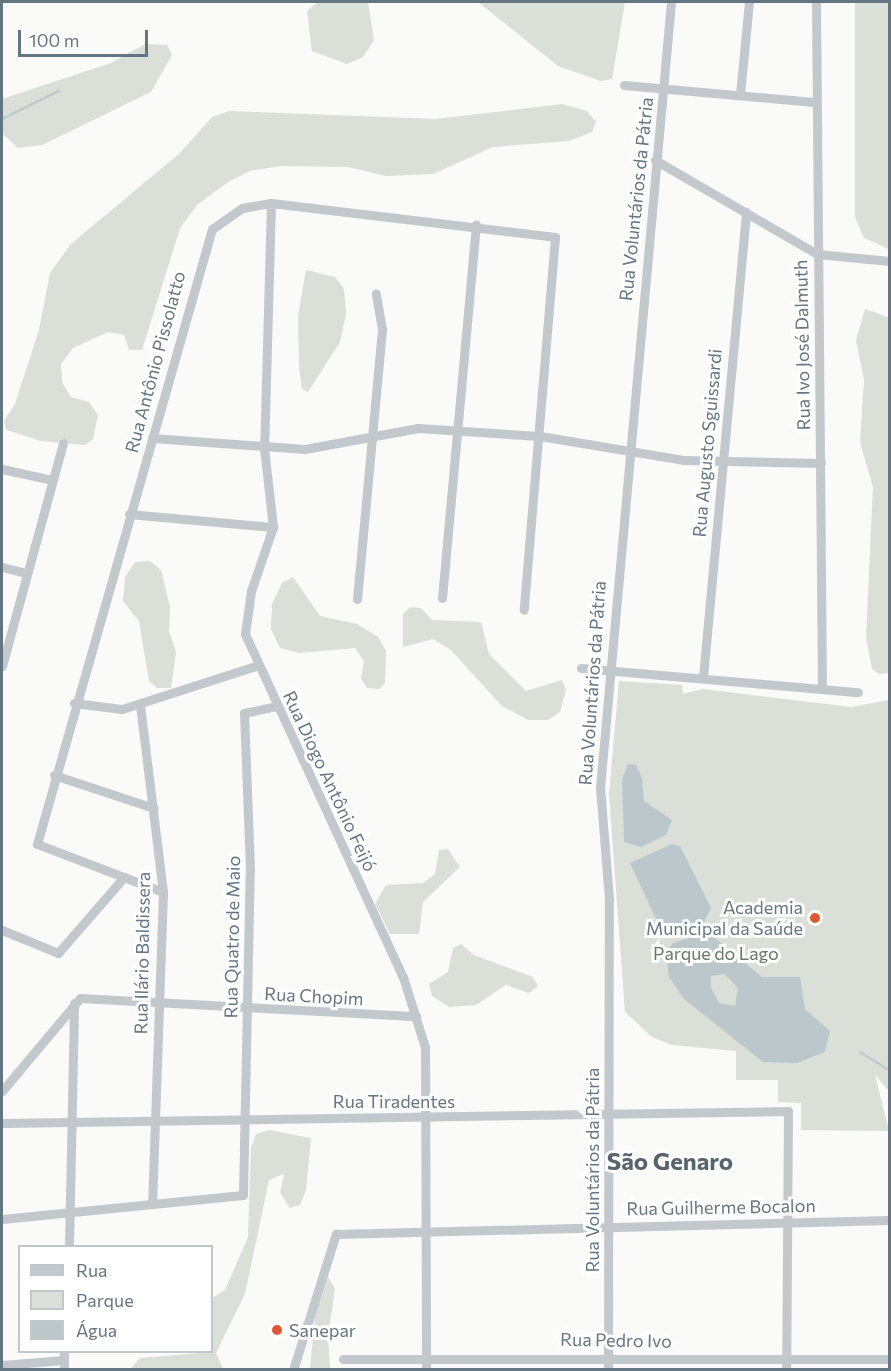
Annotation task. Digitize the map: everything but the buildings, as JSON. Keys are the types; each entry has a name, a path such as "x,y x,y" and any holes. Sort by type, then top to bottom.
{"street":[{"name":"Rua Voluntários da Pátria","path":"608,1370 609,899 600,788 628,452 671,2"},
{"path":"740,95 749,2"},
{"name":"Rua Ivo José Dalmuth","path":"816,2 822,688"},
{"path":"624,85 816,102"},
{"path":"655,160 817,254 890,261"},
{"name":"Rua Antônio Pissolatto","path":"124,877 36,844 74,703 212,229 242,208 271,203 476,225 555,237 540,436"},
{"name":"Rua Diogo Antônio Feijó","path":"271,203 264,448 273,527 246,611 245,634 256,666 277,706 417,1016 425,1047 429,1118 426,1370"},
{"name":"Rua Augusto Sguissardi","path":"703,677 721,462 746,212"},
{"path":"442,598 476,225"},
{"path":"357,599 382,329 376,294"},
{"path":"152,438 264,448 305,449 418,428 540,436 628,452 721,462 821,463"},
{"path":"524,610 540,436"},
{"path":"2,666 63,443"},
{"path":"2,469 52,480"},
{"path":"129,514 273,527"},
{"path":"2,567 26,573"},
{"path":"74,703 113,709 140,705 256,666"},
{"path":"580,668 858,692"},
{"name":"Rua Ilário Baldissera","path":"140,705 163,892 152,1204"},
{"name":"Rua Quatro de Maio","path":"152,1204 243,1195 247,1009 244,712 277,706"},
{"path":"54,775 154,808"},
{"path":"2,930 58,953 124,877 163,892"},
{"name":"Rua Chopim","path":"74,1002 80,998 158,999 247,1009 417,1016"},
{"path":"2,1091 74,1002"},
{"path":"69,1245 74,1002"},
{"name":"Rua Tiradentes","path":"2,1123 788,1111 786,1223"},
{"path":"2,1219 152,1204"},
{"name":"Rua Guilherme Bocalon","path":"293,1370 336,1234 890,1221"},
{"path":"786,1223 786,1370"},
{"name":"Rua Pedro Ivo","path":"343,1359 426,1355 890,1359"},
{"path":"2,1365 64,1360"}],"green space":[{"path":"318,2 368,2 374,40 363,57 347,64 312,51 307,11"},
{"path":"478,2 625,2 612,79 601,81 558,66"},
{"path":"855,2 889,2 889,249 864,238 855,217"},
{"path":"145,44 167,45 172,55 151,92 42,145 18,148 2,133 2,99 111,63"},
{"path":"562,104 587,111 596,122 592,132 569,141 493,147 433,174 386,176 348,167 281,166 250,171 228,182 197,205 180,228 142,350 129,350 124,335 108,332 73,348 61,364 62,382 71,397 89,402 98,415 93,439 85,445 41,441 6,430 4,421 15,404 39,330 50,273 71,244 180,153 212,117 229,111 436,119"},
{"path":"306,270 335,277 344,289 346,313 340,342 308,392 302,389 298,316"},
{"path":"865,309 890,318 890,673 879,674 872,669 866,638 873,487 860,442 864,380 856,340"},
{"path":"150,561 161,570 170,607 169,631 176,652 171,688 157,688 149,681 139,621 123,601 125,577 135,562"},
{"path":"293,577 320,616 357,624 378,637 386,651 385,683 379,689 367,688 361,678 364,661 355,648 299,653 280,648 271,629 272,604 282,583"},
{"path":"410,607 421,608 432,620 481,622 489,654 526,691 562,680 566,690 560,712 548,720 528,720 502,706 451,650 433,639 403,647 403,614"},
{"name":"Parque do Lago","path":"619,681 682,685 683,694 703,689 851,707 889,700 889,1091 875,1075 889,1131 801,1130 801,1103 778,1102 778,1080 736,1080 736,1051 672,1045 652,1037 625,1012 609,794"},
{"path":"448,849 460,867 423,902 419,934 390,934 375,904 386,885 423,883 435,874 439,850"},
{"path":"461,944 474,955 533,977 538,986 529,993 506,985 476,1005 449,1007 432,996 429,984 448,972 453,948"},
{"path":"269,1130 311,1138 306,1190 300,1205 290,1208 280,1193 284,1174 269,1180 245,1294 216,1353 223,1369 130,1369 140,1358 213,1353 213,1297 225,1290 248,1237 251,1148 256,1134"},
{"path":"328,1277 335,1289 328,1337 330,1369 310,1370 315,1316"}],"water":[{"path":"628,764 636,765 642,778 644,801 672,820 666,835 641,847 624,842 622,779"},
{"path":"672,844 680,846 711,908 704,922 675,931 657,921 630,863"},
{"path":"708,932 762,977 800,977 805,1009 830,1031 825,1052 797,1063 763,1062 684,999 669,977 666,952 673,943","holes":["725,974 738,988 735,1006 719,1003 711,988 711,976"]}],"waterway":[{"path":"2,119 59,91"},
{"path":"860,1052 890,1071"}],"place":[{"name":"Academia Municipal da Saúde","path":"815,918"},
{"name":"Sanepar","path":"277,1330"}],"district":[{"name":"São Genaro","path":"670,1161"}]}
